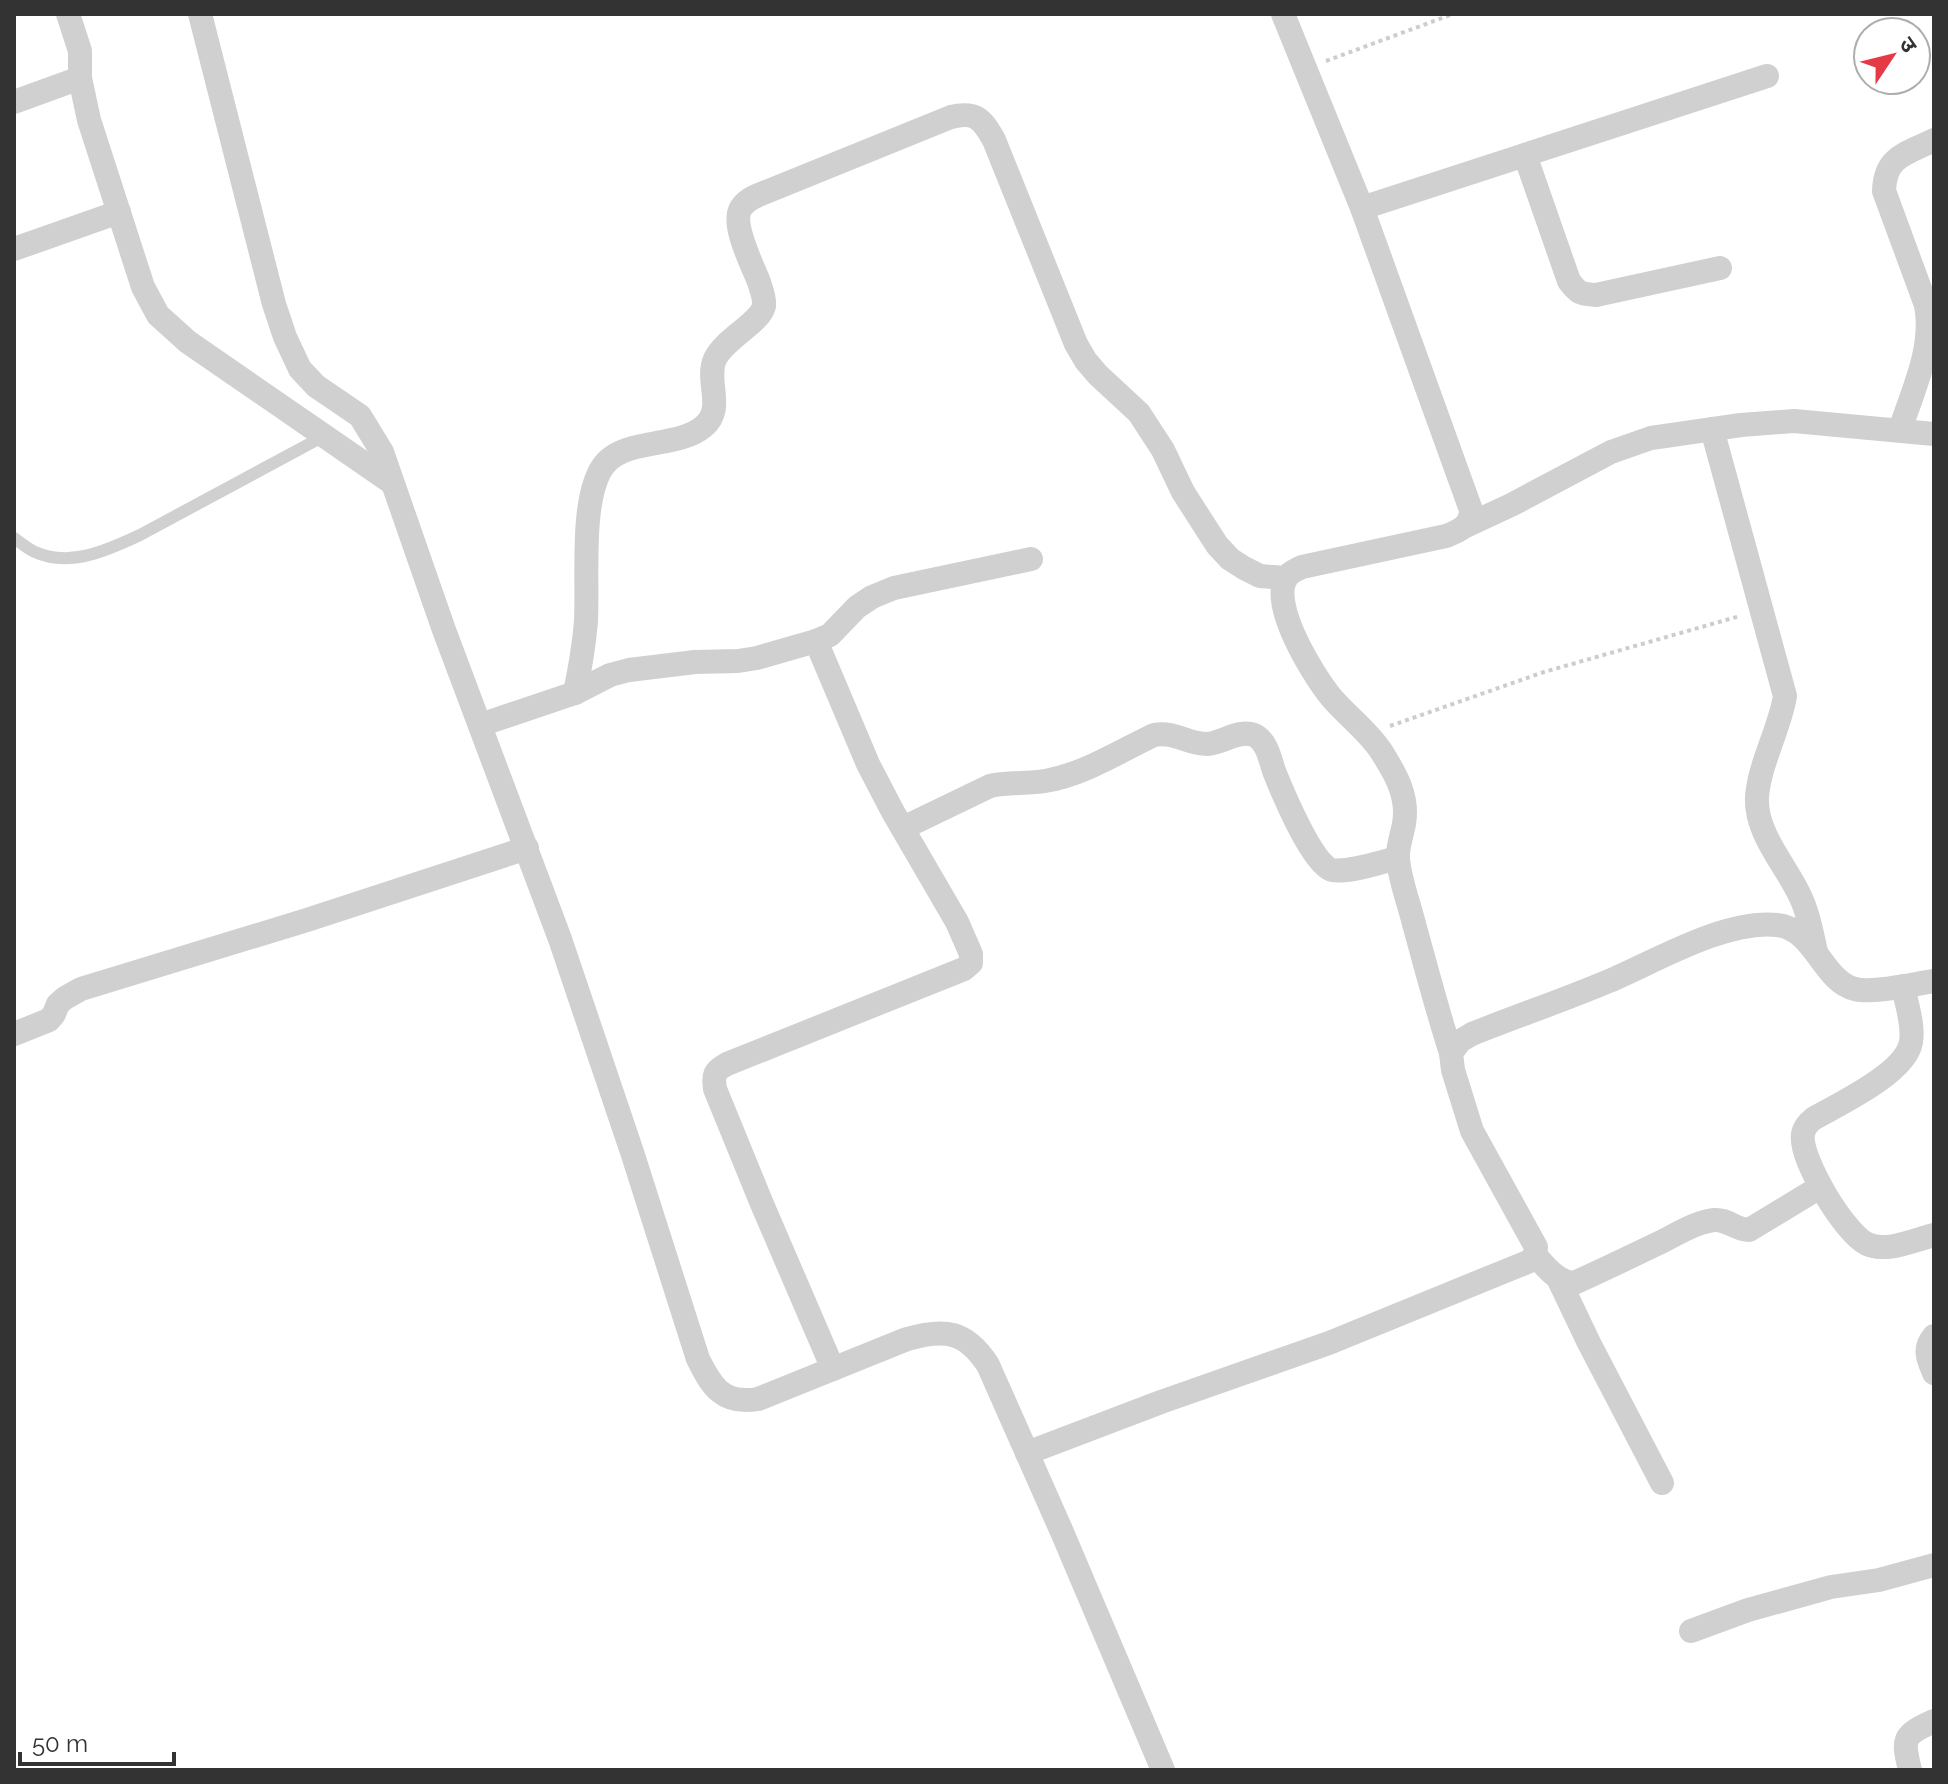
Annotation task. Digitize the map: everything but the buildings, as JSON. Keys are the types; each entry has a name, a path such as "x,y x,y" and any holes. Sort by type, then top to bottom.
{"street":[{"path":"68,14 80,51 80,78 89,120 143,287 158,315 188,342 391,482"},
{"path":"200,14 285,337 300,369 316,386 360,416 382,452 560,939 698,1359 705,1372 717,1390 743,1402 758,1399 928,1333 966,1339 988,1365 1163,1770"},
{"path":"1283,14 1362,208 1471,510 1466,526"},
{"path":"1362,208 1767,76"},
{"path":"14,102 80,78"},
{"path":"575,693 586,621 589,510 592,488 601,468 611,457 624,450 671,440 703,427 715,408 714,360 724,345 764,306 763,293 737,221 741,208 748,200 761,194 964,114 974,115 984,123 994,140 1076,344 1086,361 1139,413 1217,545 1230,559 1260,576 1286,578"},
{"path":"1900,430 1924,356 1929,320 1884,191 1885,175 1891,164 1934,140"},
{"path":"1525,155 1569,281 1577,291 1596,295 1720,268"},
{"path":"14,249 119,212"},
{"path":"1027,1453 1329,1343 1518,1267 1535,1255 1536,1247 1530,1233 1472,1131 1453,1070 1398,858 1405,817 1400,784 1368,734 1342,709 1310,668 1292,633 1287,615 1282,596 1286,578 1302,567 1446,536 1631,444 1651,438 1794,421 1934,434"},
{"path":"1712,429 1785,696 1757,794 1757,811 1763,830 1802,900 1816,953"},
{"path":"480,725 575,693 610,675 629,670 695,662 738,661 816,641 830,635 857,607 894,588 1031,559"},
{"path":"816,641 868,764 957,922 971,954 971,963 964,969 727,1064 716,1069 713,1076 715,1089 762,1204 833,1369"},
{"path":"903,828 990,786 1047,781 1086,769 1154,735 1164,733 1206,744 1252,734 1262,740 1307,843 1327,868 1345,870 1398,858"},
{"path":"14,1034 49,1020 58,1004 81,989 527,848"},
{"path":"1451,1053 1460,1041 1472,1034 1606,982 1691,944 1739,928 1763,924 1794,930 1835,976 1850,988 1865,991 1934,981"},
{"path":"1903,986 1912,1033 1906,1056 1871,1086 1813,1119 1802,1137 1820,1187 1860,1240 1881,1247 1934,1235"},
{"path":"1535,1255 1558,1278 1574,1283 1709,1221 1727,1221 1749,1230 1820,1187"},
{"path":"1558,1278 1662,1483"},
{"path":"1934,1336 1928,1345 1927,1358 1934,1373"},
{"path":"1691,1631 1748,1610 1831,1587 1879,1580 1934,1565"},
{"path":"1910,1770 1905,1740 1934,1721"}],"lane":[{"path":"14,538 34,552 57,559 79,558 110,549 324,436"}],"path":[{"path":"1305,69 1453,14"},
{"path":"1368,734 1544,672 1762,610"}]}
